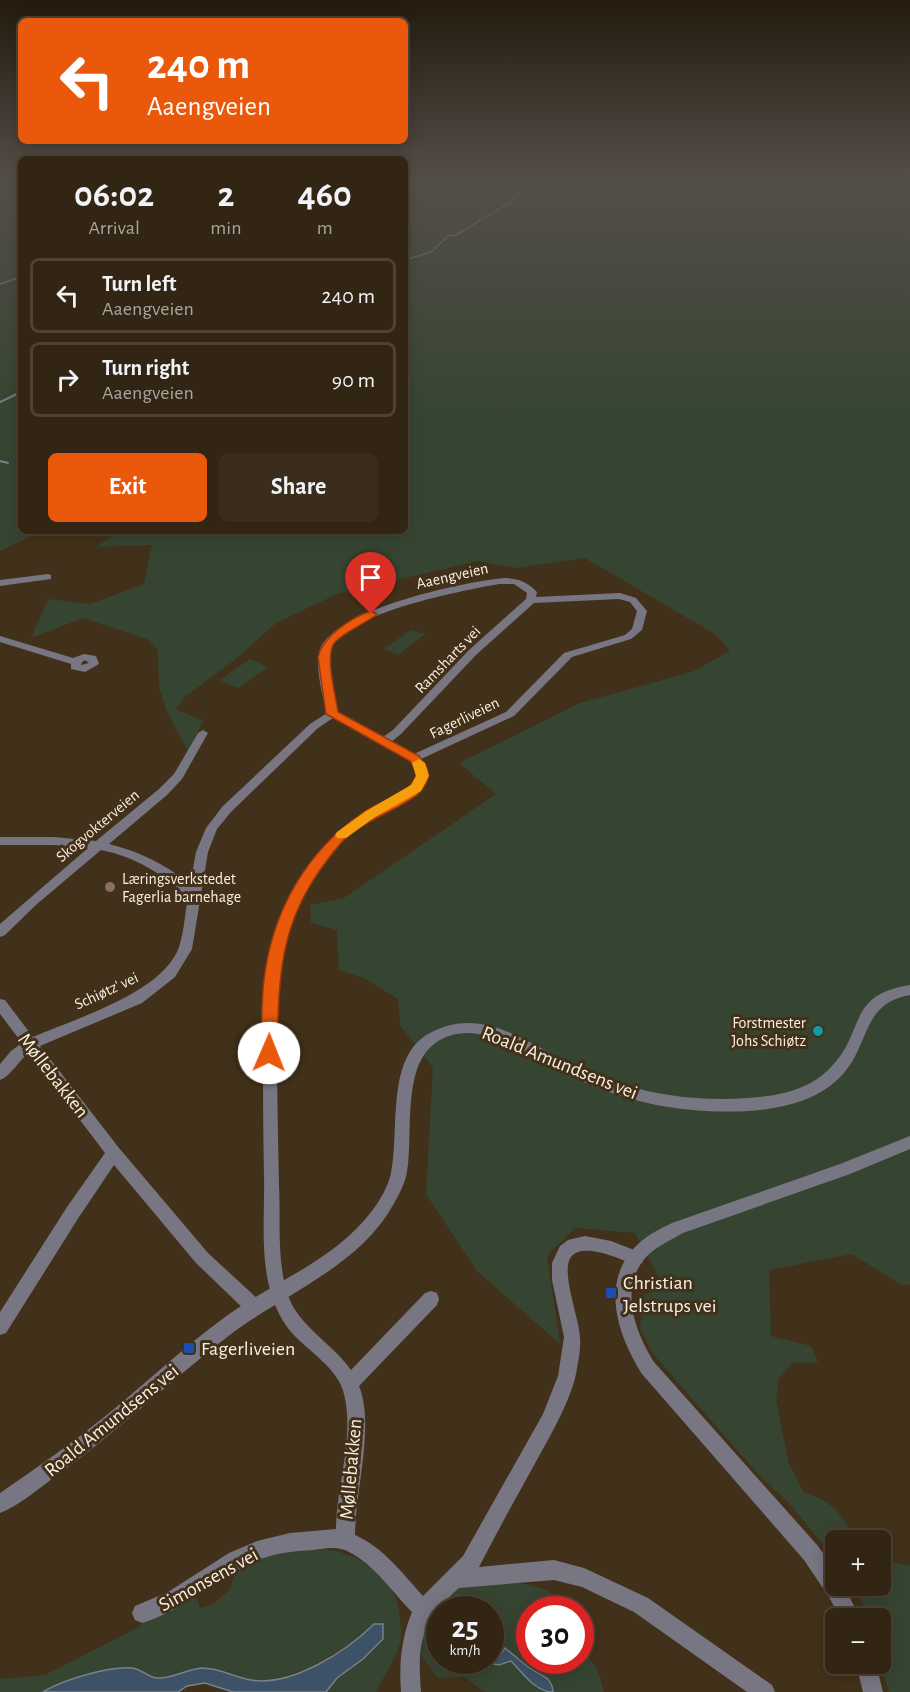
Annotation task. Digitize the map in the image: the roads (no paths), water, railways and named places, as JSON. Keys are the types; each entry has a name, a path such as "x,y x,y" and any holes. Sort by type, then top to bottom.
{"street":[{"path":"0,583 48,577"},
{"name":"Aaengveien","path":"333,714 324,657 326,648 332,639 364,618 404,603 499,581 512,580 525,585 532,592 531,600"},
{"name":"Fagerliveien","path":"414,758 510,714 568,655 628,637 637,630 642,610 633,600 620,596 531,600"},
{"name":"Ramsharts vei","path":"385,741 473,652 531,600"},
{"path":"0,639 75,662"},
{"path":"279,1290 274,1263 269,1053 271,982 279,941 294,898 325,851 353,826 412,792 419,784 422,772 414,758 333,714"},
{"name":"Schiøtz' vei","path":"0,1074 16,1055 30,1044 128,1004 163,980 180,960 185,949 193,895 204,845 216,822 314,726 333,714"},
{"name":"Skogvokterveien","path":"0,932 174,781 203,733"},
{"path":"0,842 98,845 130,852 150,860 193,895"},
{"name":"Roald Amundsens vei","path":"0,1504 93,1437 212,1338 279,1290 346,1247 380,1212 399,1173 408,1068 424,1044 441,1033 464,1028 487,1030 571,1070 635,1094 698,1104 764,1102 811,1091 829,1078 845,1061 870,1009 880,998 899,991 910,990"},
{"name":"Møllebakken","path":"0,1004 114,1153 202,1258 254,1307"},
{"path":"845,1608 836,1590 810,1553 636,1352 625,1324 624,1288 636,1258 652,1242 678,1228 845,1169 910,1142"},
{"path":"0,1327 73,1212 114,1153"},
{"path":"411,1692 412,1643 423,1610 458,1578 482,1543 549,1420 567,1376 572,1337 560,1280 560,1262 563,1256 572,1247 590,1242 607,1245 636,1258"},
{"name":"Møllebakken","path":"279,1290 289,1317 296,1328 331,1358 349,1384 355,1406 346,1539 383,1565 423,1610"},
{"path":"349,1384 431,1299"},
{"name":"Simonsens vei","path":"142,1613 176,1600 227,1565 262,1548 298,1541 346,1539"},
{"path":"458,1578 554,1570 584,1578 641,1605 765,1692"},
{"path":"868,1674 873,1692"}],"water":[{"path":"374,1624 383,1624 383,1639 363,1659 337,1678 326,1692 233,1692 205,1683 187,1686 178,1692 43,1692 86,1675 122,1668 132,1668 157,1678 202,1668 215,1669 251,1680 267,1681 283,1678 317,1665 334,1655"},
{"path":"504,1649 516,1657 516,1666 511,1661 504,1663"},
{"path":"523,1674 540,1674 548,1679 553,1692 541,1689"}],"waterway":[{"path":"0,284 18,278"},
{"path":"0,402 18,393"},
{"path":"0,461 8,463"}],"place":[{"name":"Læringsverkstedet Fagerlia barnehage","path":"110,887"},
{"name":"Forstmester Johs Schiøtz","path":"818,1031"},
{"name":"Christian Jelstrups vei","path":"611,1293"},
{"name":"Fagerliveien","path":"189,1348"}]}
